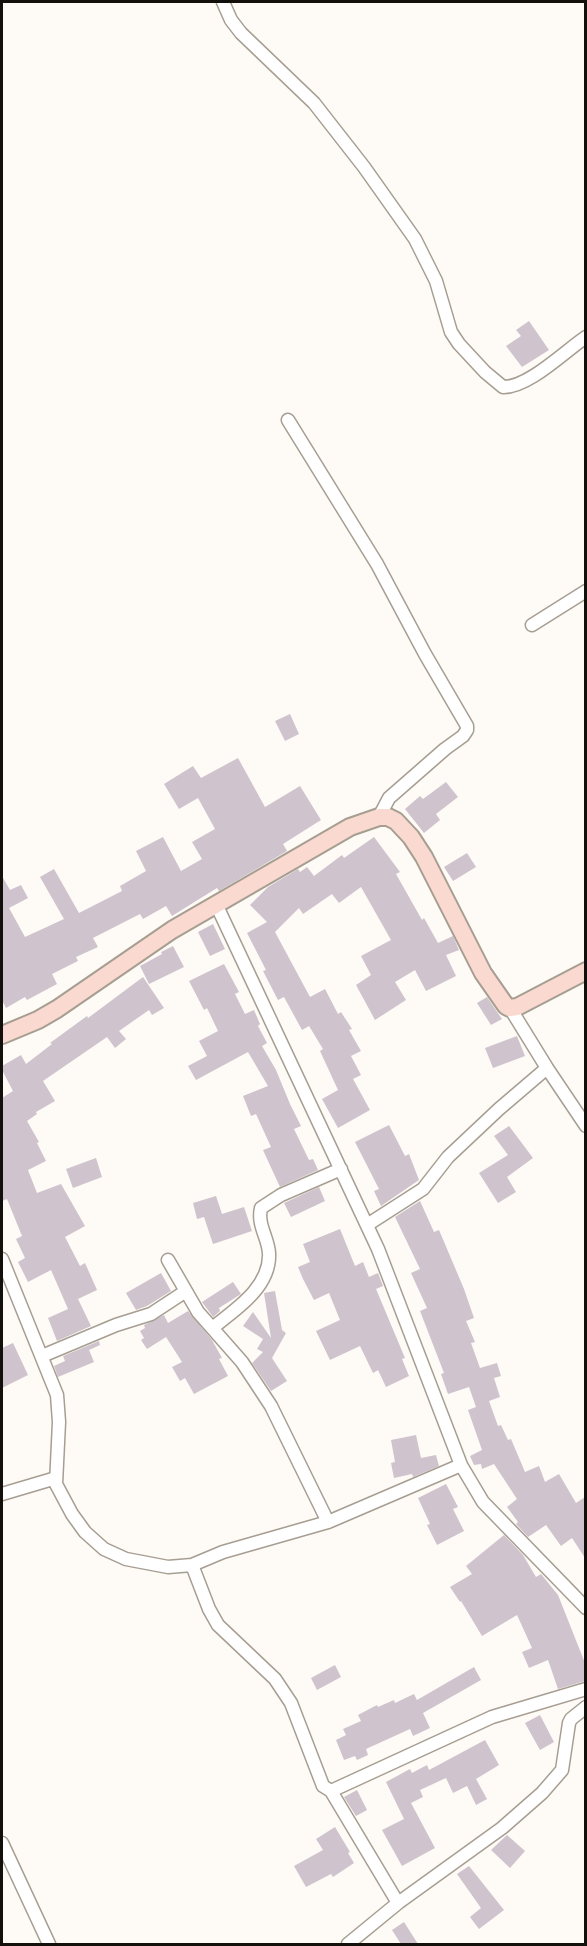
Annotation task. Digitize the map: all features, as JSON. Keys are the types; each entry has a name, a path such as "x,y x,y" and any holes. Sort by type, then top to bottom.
{"street":[{"path":"223,2 231,20 241,33 314,103 364,167 415,239 436,280 451,332 485,372 503,387 515,386 585,337"},
{"path":"288,420 377,564 467,726 463,736 389,798 379,817"},
{"path":"532,625 585,591"},
{"path":"3,1031 38,1020 57,1009 172,930 351,827 379,817 388,817 396,821 411,837 424,857 483,973 502,1002 510,1008 585,1125"},
{"path":"216,904 378,1249 461,1465 483,1502 585,1608"},
{"path":"510,1008 517,1007 585,971"},
{"path":"367,1225 423,1189 448,1157 547,1068"},
{"path":"212,1328 252,1294 267,1267 269,1253 260,1224 261,1208 281,1195 341,1169"},
{"path":"2,1259 57,1395 60,1422 56,1484 72,1514 85,1532 104,1549 126,1559 168,1567 192,1565 223,1552 328,1522 461,1465"},
{"path":"168,1260 198,1312 242,1362 271,1406 328,1522"},
{"path":"42,1356 116,1325 151,1314 186,1291"},
{"path":"2,1494 56,1478"},
{"path":"192,1565 208,1609 218,1625 275,1679 291,1703 323,1786 331,1791 398,1903"},
{"path":"331,1791 492,1717 585,1689"},
{"path":"348,1944 398,1903 493,1835 542,1793 562,1770 569,1723 585,1707"},
{"path":"2,1843 49,1944"}],"building":[{"path":"529,321 549,350 522,367 506,346 521,336 516,330"},
{"path":"290,714 299,734 285,741 275,721"},
{"path":"238,758 265,807 300,786 321,820 283,844 287,851 219,891 217,888 172,916 166,906 143,919 140,914 93,938 98,947 76,957 78,961 52,974 57,984 27,1000 25,997 6,1008 2,1000 2,876 10,890 21,885 28,898 9,908 25,937 64,919 40,877 54,869 79,913 122,891 120,886 146,871 136,851 163,837 181,871 202,859 192,842 215,829 198,798 179,809 164,784 193,766 201,778"},
{"path":"446,782 458,797 436,814 440,820 424,833 405,809 420,796 423,799"},
{"path":"374,837 400,872 396,874 438,943 453,936 459,950 446,955 456,976 426,991 415,970 395,982 406,1000 375,1020 356,985 371,975 361,956 391,940 361,887 339,903 332,894 303,914 299,908 275,932 310,997 325,989 338,1014 341,1012 352,1029 349,1030 361,1051 351,1056 361,1075 353,1079 370,1110 338,1128 322,1099 338,1090 320,1051 323,1049 309,1026 302,1030 284,997 278,1000 263,971 266,970 247,933 267,922 250,905 268,887 298,869 300,872 307,867 314,876 342,855 344,858"},
{"path":"467,853 476,867 453,881 444,867"},
{"path":"213,924 225,949 210,956 198,932"},
{"path":"173,946 184,967 149,984 140,966"},
{"path":"224,964 239,992 235,994 245,1014 254,1010 260,1024 258,1026 267,1043 262,1046 276,1070 301,1126 294,1129 309,1160 313,1159 318,1170 280,1187 263,1150 271,1147 256,1114 251,1116 243,1096 268,1086 248,1052 196,1080 188,1066 207,1056 199,1041 218,1031 207,1008 204,1010 189,981"},
{"path":"143,977 164,1008 152,1015 149,1010 119,1031 126,1039 115,1048 107,1037 43,1081 55,1101 36,1112 37,1114 27,1121 39,1142 37,1143 46,1161 28,1170 37,1193 61,1184 85,1226 65,1237 80,1266 85,1263 97,1290 78,1299 91,1326 57,1341 48,1318 68,1309 51,1270 28,1282 18,1262 25,1258 16,1239 22,1236 7,1199 2,1201 2,1098 13,1091 2,1066 21,1055 26,1064 52,1044 50,1043"},
{"path":"487,997 502,1019 491,1025 477,1003"},
{"path":"517,1036 525,1056 493,1068 485,1048"},
{"path":"389,1125 405,1156 409,1154 419,1180 381,1206 374,1191 379,1189 355,1142"},
{"path":"509,1126 533,1158 507,1177 516,1192 498,1203 479,1173 508,1155 494,1136"},
{"path":"96,1158 102,1177 73,1188 66,1169"},
{"path":"319,1187 325,1201 291,1217 284,1203"},
{"path":"216,1196 222,1214 244,1207 252,1231 213,1244 204,1217 197,1219 193,1203"},
{"path":"420,1201 434,1232 439,1230 464,1289 474,1318 466,1321 475,1342 471,1343 480,1368 497,1363 501,1376 494,1378 500,1397 489,1401 498,1426 501,1425 508,1440 511,1439 525,1472 539,1466 545,1482 559,1474 576,1503 585,1497 585,1558 572,1538 561,1546 546,1525 528,1537 516,1524 518,1522 507,1507 517,1499 494,1464 482,1469 481,1464 474,1465 470,1456 482,1450 468,1410 476,1407 469,1387 448,1394 441,1374 444,1373 420,1311 427,1308 411,1273 420,1269 395,1217"},
{"path":"340,1229 355,1266 363,1262 369,1277 378,1273 383,1286 376,1289 405,1358 402,1359 409,1376 386,1387 378,1370 373,1373 360,1346 330,1360 316,1331 340,1320 329,1293 314,1300 303,1279 298,1267 310,1262 303,1244"},
{"path":"161,1273 171,1291 136,1310 126,1293"},
{"path":"233,1282 241,1294 219,1308 220,1311 213,1317 202,1302"},
{"path":"275,1291 282,1330 286,1333 272,1358 287,1381 271,1391 252,1363 263,1352 257,1349 263,1339 243,1326 253,1312 271,1338 264,1293"},
{"path":"188,1311 212,1340 222,1358 219,1359 228,1376 194,1394 185,1378 180,1381 172,1367 182,1362 166,1337 147,1349 141,1340 144,1338 140,1331 145,1328 144,1325 164,1315 168,1323"},
{"path":"99,1341 100,1345 89,1350 94,1362 58,1377 54,1366 65,1361 63,1356"},
{"path":"13,1343 28,1375 2,1388 2,1348"},
{"path":"416,1435 421,1458 436,1455 439,1466 413,1477 412,1474 394,1478 391,1463 395,1462 391,1440"},
{"path":"446,1484 458,1507 453,1509 464,1531 437,1545 418,1498"},
{"path":"504,1535 523,1555 536,1577 541,1574 558,1595 585,1663 585,1681 558,1689 548,1660 529,1668 522,1652 532,1648 517,1615 482,1636 450,1587 472,1574 466,1566"},
{"path":"335,1665 341,1677 317,1690 311,1678"},
{"path":"474,1667 481,1680 423,1713 430,1728 413,1736 410,1729 366,1749 368,1755 357,1760 355,1756 344,1760 336,1740 346,1735 343,1729 361,1721 358,1715 377,1705 378,1707 394,1700 395,1703 414,1694 417,1700"},
{"path":"540,1715 554,1742 540,1750 525,1723"},
{"path":"485,1740 499,1765 476,1779 487,1799 476,1805 467,1786 453,1793 446,1778 420,1790 423,1797 411,1803 435,1848 402,1866 382,1830 404,1819 386,1782 410,1769 412,1773 427,1765 429,1770"},
{"path":"357,1790 367,1810 356,1816 344,1797"},
{"path":"335,1827 354,1863 333,1877 331,1874 306,1887 294,1866 323,1850 316,1839"},
{"path":"507,1835 525,1851 510,1868 491,1850"},
{"path":"469,1866 504,1910 479,1929 470,1917 481,1908 457,1874"},
{"path":"404,1922 418,1944 401,1944 392,1930"}]}
